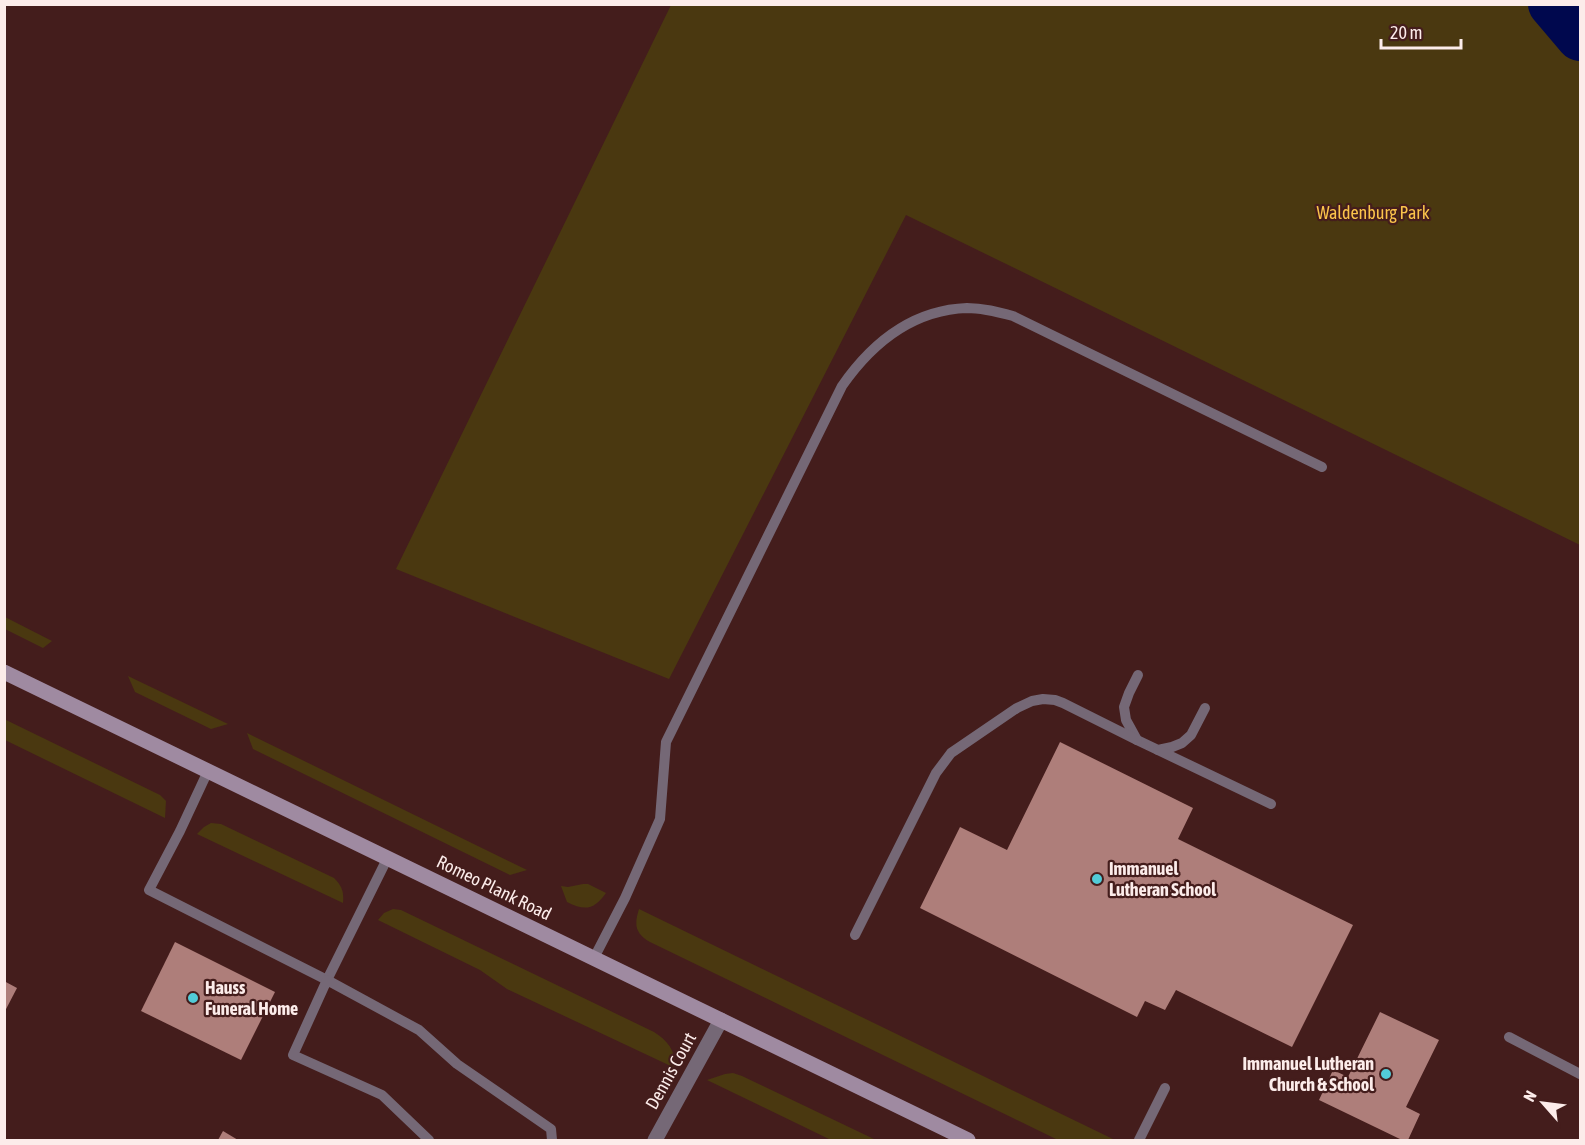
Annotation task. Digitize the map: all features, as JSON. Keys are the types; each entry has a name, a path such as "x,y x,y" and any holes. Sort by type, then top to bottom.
{"main road":[{"name":"Romeo Plank Road","path":"4,672 968,1140"}],"street":[{"name":"Dennis Court","path":"655,1140 721,1020"}],"lane":[{"path":"594,958 625,898 660,819 666,742 842,386 856,366 891,334 913,320 967,308 990,310 1013,316 1322,467"},
{"path":"1137,740 1125,720 1124,707 1138,675"},
{"path":"855,934 936,773 951,753 1017,708 1032,701 1055,700 1271,804"},
{"path":"1158,750 1182,743 1191,735 1205,708"},
{"path":"208,771 149,890 327,980 419,1030 457,1064 551,1129 552,1140"},
{"path":"387,859 293,1054 381,1095 429,1140"},
{"path":"1509,1037 1581,1074"},
{"path":"1139,1140 1165,1088"}],"green space":[{"name":"Waldenburg Park","path":"671,5 1580,5 1580,545 906,215 669,679 396,569"},
{"path":"4,617 52,641 43,648 5,629"},
{"path":"128,676 228,724 211,729 135,692"},
{"path":"4,719 160,795 166,801 165,818 5,740"},
{"path":"247,733 527,870 510,875 253,749"},
{"path":"211,823 221,824 334,878 342,889 343,903 197,834"},
{"path":"588,884 606,893 597,903 589,907 579,907 567,902 561,886"},
{"path":"393,909 401,910 654,1032 670,1047 674,1056 675,1068 507,989 480,970 378,920 384,913"},
{"path":"639,909 1115,1140 1058,1140 650,942 641,935 637,928 636,920"},
{"path":"733,1073 876,1140 831,1140 707,1080"}],"building":[{"name":"Immanuel Lutheran School","path":"1060,742 1193,808 1178,839 1353,925 1292,1047 1176,990 1165,1010 1145,1001 1137,1017 920,908 960,827 1007,850"},
{"path":"175,942 275,992 241,1060 141,1011"},
{"path":"4,981 17,988 4,1013"},
{"name":"Immanuel Lutheran Church & School","path":"1380,1012 1439,1040 1406,1107 1420,1114 1408,1140 1402,1140 1319,1100 1333,1070 1348,1077"},
{"path":"223,1131 238,1140 218,1140"}],"waterway":[{"path":"1552,4 1580,37"}],"place":[{"name":"Immanuel Lutheran School","path":"1097,879"},
{"name":"Hauss Funeral Home","path":"193,998"},
{"name":"Immanuel Lutheran Church & School","path":"1386,1074"}]}
